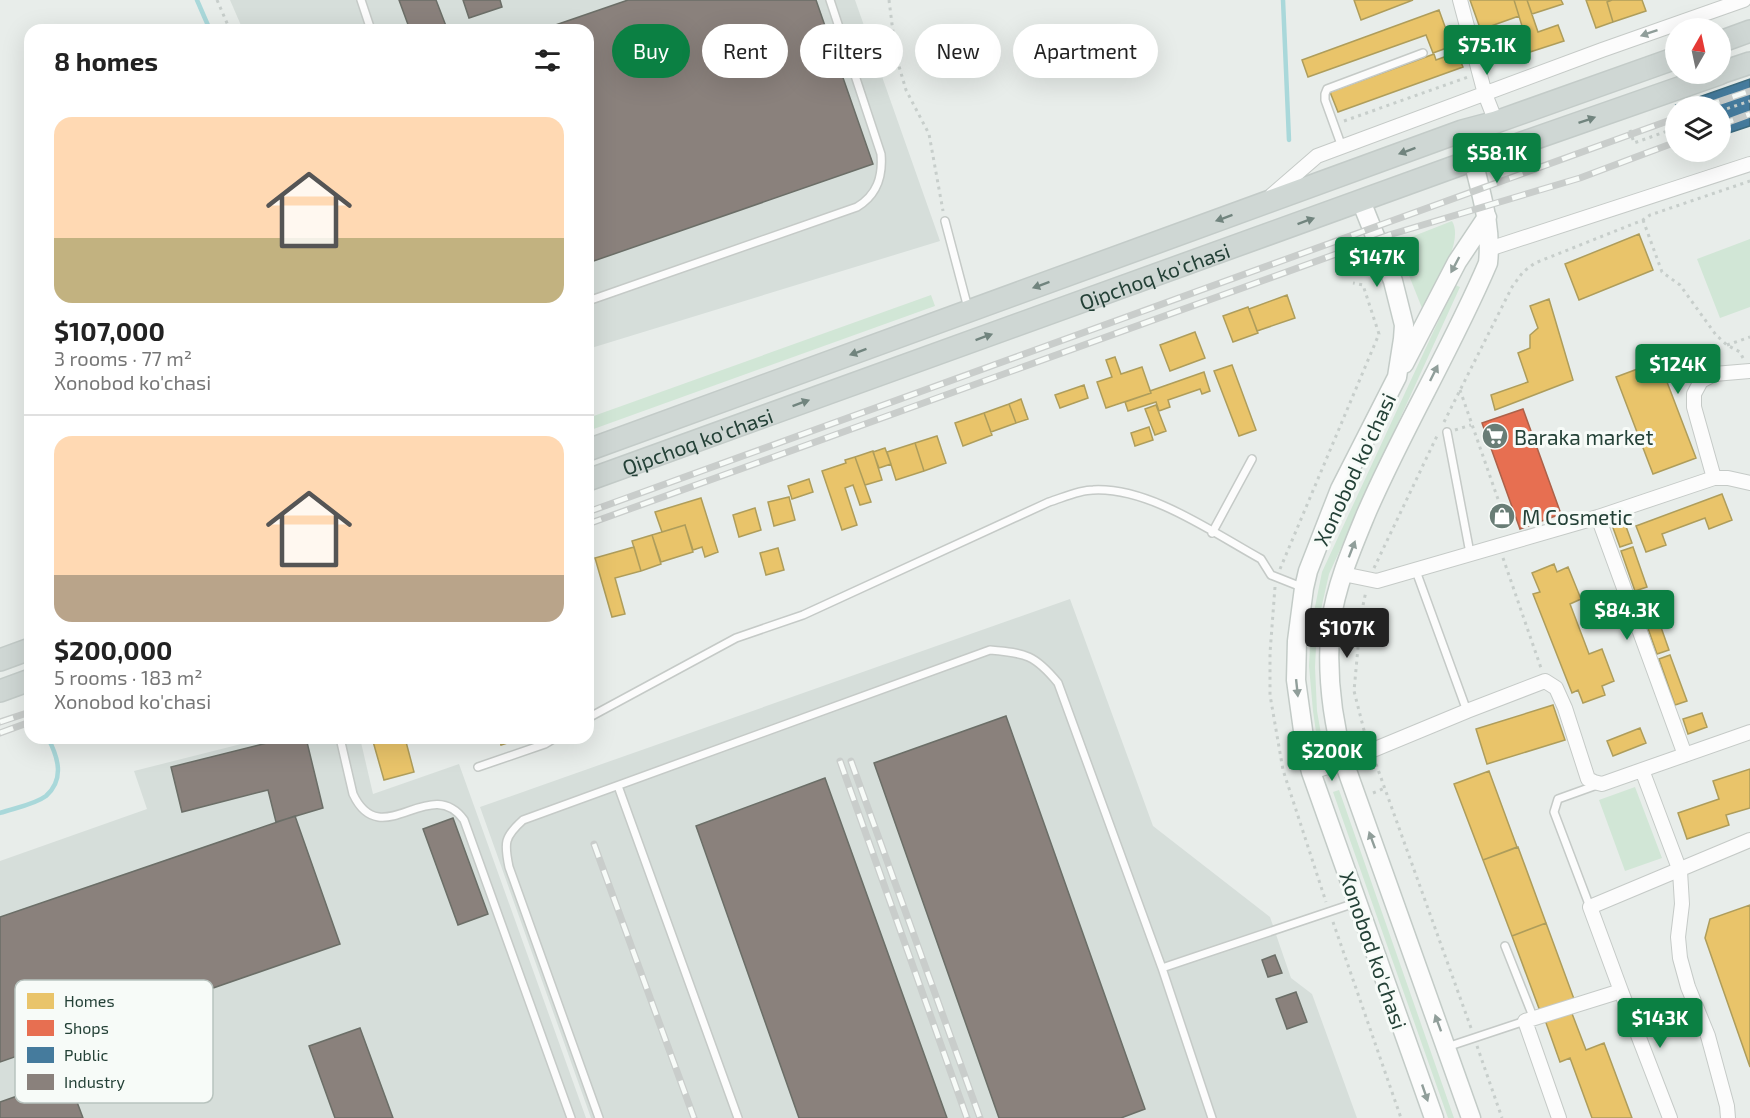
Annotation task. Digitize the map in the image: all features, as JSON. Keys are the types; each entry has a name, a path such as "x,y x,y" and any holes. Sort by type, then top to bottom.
{"main road":[{"path":"1731,38 1750,31"},
{"name":"Qipchoq ko'chasi","path":"594,448 1462,131 1496,122 1665,62"},
{"name":"Qipchoq ko'chasi","path":"1731,69 1750,63"},
{"name":"Qipchoq ko'chasi","path":"594,478 1689,84"},
{"path":"1462,131 1473,160"},
{"path":"1350,172 1361,201"},
{"path":"0,660 24,651"},
{"path":"0,691 24,682"}],"street":[{"path":"1460,0 1480,78 1496,122"},
{"path":"1260,204 1317,156 1744,0"},
{"name":"Xonobod ko'chasi","path":"1471,1118 1344,762 1329,693 1329,654 1331,620 1351,550 1380,482 1488,263 1487,217 1473,160"},
{"path":"1489,249 1750,164"},
{"name":"Xonobod ko'chasi","path":"1361,201 1393,281 1401,310 1404,325 1397,377 1340,489 1308,571 1299,619 1296,680 1304,742 1311,772 1434,1118"},
{"path":"1397,377 1460,256 1487,217"},
{"path":"1714,478 1694,407 1694,394 1701,381 1714,374 1748,366"},
{"path":"1343,574 1377,581 1598,517 1714,478 1728,478 1750,483"},
{"path":"1598,517 1685,755"},
{"path":"1311,772 1344,762 1545,681 1556,688 1565,708 1588,779 1602,784 1750,732"},
{"path":"1642,770 1680,871 1683,904 1678,937 1680,958 1688,987 1708,1036 1727,1106 1728,1118"},
{"path":"1670,1118 1590,907 1750,840"},
{"path":"1559,1118 1529,1020 1621,991"}],"lane":[{"path":"361,0 370,24"},
{"path":"594,300 857,207 870,197 879,182 881,154 830,0"},
{"path":"1342,147 1326,100 1327,89 1423,52"},
{"path":"945,221 969,311"},
{"path":"1447,432 1470,554"},
{"path":"1212,533 1252,459"},
{"path":"594,715 736,638 803,615 1049,502 1090,490 1122,491 1153,500 1261,559 1270,575 1304,588"},
{"path":"1416,571 1467,711"},
{"path":"599,1118 509,867 505,847 509,833 523,820 990,650 1023,653 1043,665 1058,683 1162,968 1212,1118"},
{"path":"341,744 353,794 369,812 376,816 391,817 427,804 438,803 456,810 464,820 571,1118"},
{"path":"478,767 545,744"},
{"path":"1590,907 1554,812 1558,799 1602,784"},
{"path":"618,786 738,1118"},
{"path":"1162,968 1358,902"},
{"path":"1447,1047 1529,1020 1505,946"}],"path":[{"path":"217,0 227,24"},
{"path":"889,0 897,56 906,90 929,134 945,221"},
{"path":"1335,126 1471,76 1480,78"},
{"path":"1731,107 1750,101"},
{"path":"1630,130 1634,143 1665,132"},
{"path":"1748,366 1740,352 1727,345 1716,335 1680,285 1662,272 1643,220 1650,215 1750,181"},
{"path":"1727,345 1750,337"},
{"path":"1460,389 1512,542"},
{"path":"1498,545 1545,681"},
{"path":"1368,795 1385,788"},
{"path":"1300,822 1306,819"}],"shaded area":[{"path":"230,0 855,0 863,24 800,24 800,78 883,78 940,241 594,347 594,24 240,24"},
{"path":"1070,599 1153,826 1270,917 1291,978 1312,994 1357,1118 591,1118 480,807"},
{"path":"241,744 361,744 373,794 459,764 586,1118 0,1118 0,861 147,809 134,771"}],"green space":[{"path":"1452,221 1455,230 1451,253 1422,308 1396,243"},
{"path":"1750,239 1750,307 1720,318 1697,259"},
{"path":"1455,285 1460,287 1329,574 1317,627 1315,667 1317,711 1324,751 1319,753 1309,666 1311,627 1322,572"},
{"path":"931,295 935,306 594,429 594,416"},
{"path":"1635,787 1662,858 1625,871 1599,800"},
{"path":"1339,790 1454,1118 1448,1118 1333,792"}],"building: Homes":[{"path":"1354,0 1413,0 1361,20"},
{"path":"1470,0 1514,0 1519,16 1491,26 1495,39 1485,42"},
{"path":"1514,0 1527,0 1538,32 1558,25 1564,41 1530,52"},
{"path":"1527,0 1561,0 1563,4 1532,14"},
{"path":"1586,0 1612,0 1607,2 1613,22 1596,28"},
{"path":"1642,0 1646,11 1613,22 1607,2"},
{"path":"1439,10 1452,46 1433,53 1426,35 1308,77 1302,60"},
{"path":"1455,53 1463,67 1338,112 1330,92 1434,54 1436,60"},
{"path":"1639,234 1653,270 1579,300 1565,264"},
{"path":"1287,295 1295,318 1257,331 1249,309"},
{"path":"1549,299 1573,380 1495,410 1491,395 1528,382 1518,353 1530,348 1530,335 1538,328 1530,306"},
{"path":"1248,307 1258,333 1233,342 1223,316"},
{"path":"1195,332 1205,358 1170,371 1160,345"},
{"path":"1115,357 1121,374 1142,367 1151,393 1106,408 1097,382 1112,377 1106,360"},
{"path":"1659,361 1696,458 1653,474 1616,377"},
{"path":"1232,365 1256,430 1239,436 1214,371"},
{"path":"1204,372 1210,391 1202,394 1200,389 1168,400 1170,407 1159,411 1156,402 1128,411 1125,402"},
{"path":"1084,385 1088,398 1060,408 1055,395"},
{"path":"1021,399 1028,419 1016,423 1009,404"},
{"path":"1009,404 1016,423 991,432 984,413"},
{"path":"1156,405 1166,431 1155,435 1145,409"},
{"path":"984,413 992,435 963,446 955,423"},
{"path":"1149,427 1153,440 1135,446 1131,433"},
{"path":"937,436 946,463 924,471 915,443"},
{"path":"915,443 924,471 896,480 887,452"},
{"path":"885,448 891,464 879,468 873,452"},
{"path":"873,451 882,480 865,485 855,457"},
{"path":"855,457 871,502 860,505 853,485 845,488 857,525 842,530 822,471 846,463 845,460"},
{"path":"809,479 813,492 792,499 788,486"},
{"path":"1722,494 1732,520 1709,529 1705,518 1662,534 1666,545 1646,552 1636,526"},
{"path":"789,497 795,520 774,526 768,502"},
{"path":"701,498 718,552 705,557 702,547 693,550 685,525 662,532 655,512"},
{"path":"755,508 761,530 739,537 733,515"},
{"path":"1624,521 1632,543 1620,547 1612,525"},
{"path":"685,525 693,552 661,562 652,535"},
{"path":"652,535 661,564 641,571 632,541"},
{"path":"634,547 641,571 615,578 625,614 612,617 595,558"},
{"path":"1633,547 1647,587 1635,591 1621,551"},
{"path":"778,548 784,570 766,575 760,553"},
{"path":"1554,564 1557,572 1568,567 1581,599 1570,604 1589,654 1602,649 1614,681 1602,686 1605,695 1583,703 1578,690 1572,693 1533,594 1540,592 1532,573"},
{"path":"1649,593 1669,650 1657,654 1637,597"},
{"path":"1670,655 1687,701 1675,705 1659,659"},
{"path":"1553,705 1565,740 1487,764 1476,729"},
{"path":"1702,713 1707,727 1688,734 1683,719"},
{"path":"1640,728 1646,743 1613,756 1607,741"},
{"path":"374,744 407,744 414,772 384,780"},
{"path":"1750,769 1750,808 1726,815 1729,825 1687,839 1678,813 1719,799 1713,781"},
{"path":"1489,771 1517,847 1483,860 1454,784"},
{"path":"1518,847 1546,923 1512,936 1483,860"},
{"path":"1750,905 1750,1067 1705,938 1710,919"},
{"path":"1546,923 1574,999 1540,1011 1512,936"},
{"path":"1571,1011 1586,1050 1604,1043 1632,1118 1592,1118 1570,1058 1560,1062 1545,1020"}],"building: Shops":[{"path":"1523,409 1561,514 1520,529 1482,423"}],"building: Public":[{"path":"1750,79 1750,126 1731,132 1731,96 1702,96"}],"building: Industry":[{"path":"399,0 436,0 445,24 408,24"},
{"path":"463,0 500,0 502,7 469,18"},
{"path":"628,0 816,0 824,24 800,24 800,78 843,78 873,164 594,261 594,24 558,24"},
{"path":"1006,716 1145,1109 1121,1118 999,1118 874,763"},
{"path":"263,744 307,744 323,808 276,822 268,790 182,812 171,767"},
{"path":"825,778 947,1118 799,1118 696,826"},
{"path":"295,816 340,944 213,988 213,980 15,980 15,1057 0,1062 0,917"},
{"path":"453,818 488,914 458,925 423,829"},
{"path":"1275,955 1282,973 1268,977 1262,960"},
{"path":"1296,992 1307,1022 1287,1029 1276,999"},
{"path":"360,1028 393,1118 335,1118 309,1046"},
{"path":"15,1097 15,1103 77,1103 83,1118 0,1118 0,1102"}],"waterway":[{"path":"197,0 207,24"},
{"path":"1283,0 1289,140"},
{"path":"0,813 36,802 52,789 56,782 58,768 51,744"}],"railway":[{"path":"1731,97 1750,91"},
{"path":"1731,121 1750,114"},
{"path":"594,510 1665,122"},
{"path":"594,522 1389,235 1580,178 1665,146"},
{"path":"0,722 24,714"},
{"path":"0,733 24,724"},
{"path":"840,761 967,1118"},
{"path":"851,761 980,1118"},
{"path":"594,844 694,1118"}],"place":[{"name":"Baraka market","path":"1495,436"},
{"name":"M Cosmetic","path":"1502,516"}]}
